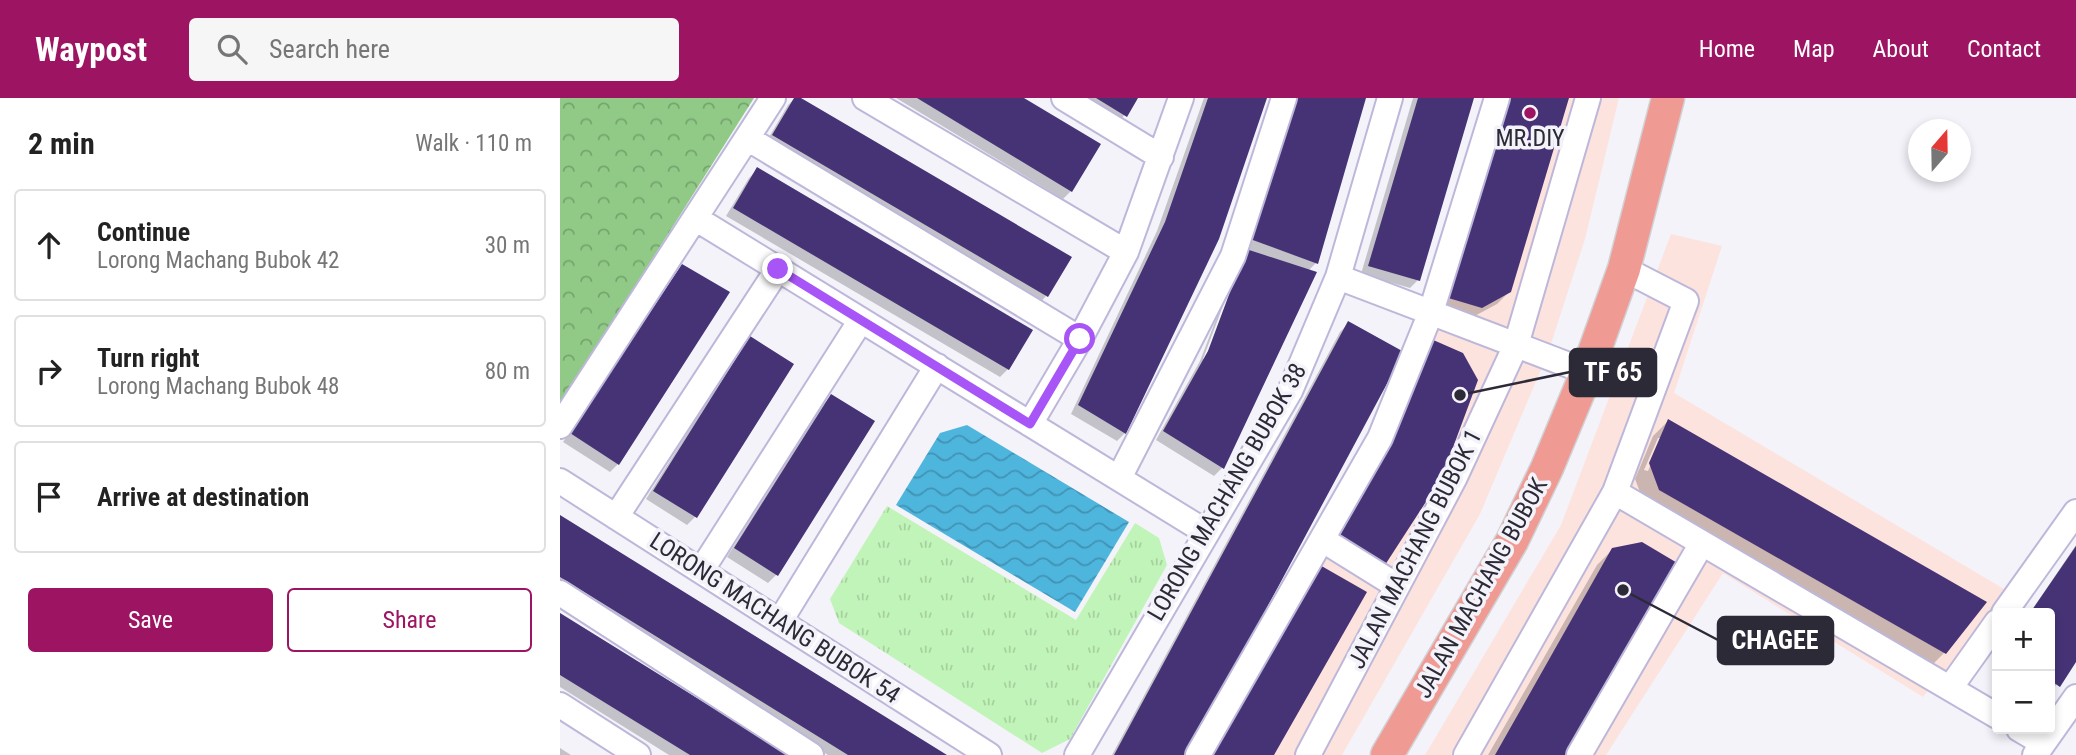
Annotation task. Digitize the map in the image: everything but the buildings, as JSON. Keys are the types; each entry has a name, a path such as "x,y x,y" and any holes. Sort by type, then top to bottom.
{"main road":[{"name":"JALAN MACHANG BUBOK","path":"1387,755 1512,541 1547,468 1587,372 1623,269 1668,98"}],"street":[{"path":"560,426 773,98"},
{"path":"865,98 1126,252"},
{"path":"1063,98 1161,157"},
{"path":"1030,424 1080,339 1126,252 1181,98"},
{"path":"1119,478 1233,256 1284,98"},
{"name":"LORONG MACHANG BUBOK 38","path":"1077,755 1290,391 1338,277 1390,98"},
{"path":"1198,755 1380,438 1431,312 1497,98"},
{"name":"JALAN MACHANG BUBOK 1","path":"1308,755 1454,479 1516,345 1588,98"},
{"path":"747,138 1080,339"},
{"path":"695,218 1206,532"},
{"path":"616,517 778,269"},
{"path":"1466,755 1615,492 1686,301 1623,269"},
{"path":"1338,277 1587,372"},
{"path":"701,571 861,320"},
{"path":"780,621 937,366"},
{"name":"LORONG MACHANG BUBOK 54","path":"560,481 989,755"},
{"path":"1615,492 1992,713"},
{"path":"2008,608 2076,512"},
{"path":"1323,540 1397,586"},
{"path":"1579,755 1702,543"},
{"path":"560,593 811,755"},
{"path":"1950,688 1992,629"},
{"path":"2024,734 2039,749 2076,697"},
{"path":"560,705 638,755"}],"shaded area":[{"path":"1487,98 1619,98 1585,239 1548,353 1480,514 1342,755 1190,755 1374,437 1431,291"},
{"path":"1671,234 1722,246 1674,393 2009,592 1996,608 1992,608 1992,613 1923,697 1723,573 1606,755 1425,755 1561,525"}],"green space":[{"path":"560,98 754,98 560,405"},
{"path":"887,506 1076,620 1135,523 1159,538 1167,565 1070,739 1042,753 839,623 830,599"}],"water":[{"path":"967,425 1129,522 1075,612 896,505 940,433"}],"place":[{"name":"MR.DIY","path":"1530,113"},
{"name":"TF 65","path":"1460,395"},
{"name":"CHAGEE","path":"1623,590"}],"route":[{"path":"778,269 1030,424 1080,339"}]}
